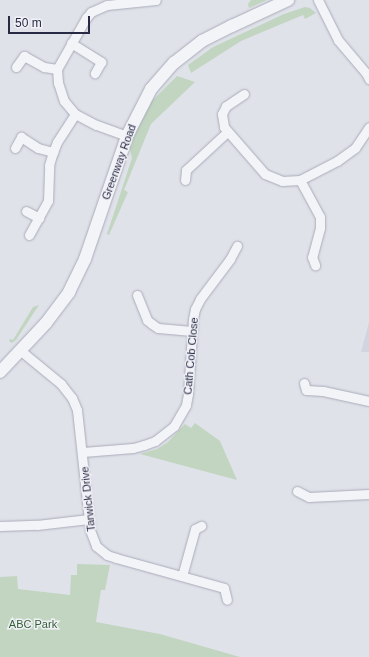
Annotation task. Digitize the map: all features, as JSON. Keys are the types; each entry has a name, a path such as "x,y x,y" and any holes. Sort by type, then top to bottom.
{"street":[{"path":"127,136 96,125 75,114 64,100 58,83 57,69 86,18 92,12 107,5 128,1 156,0"},
{"name":"Greenway Road","path":"0,372 46,323 69,292 78,275 127,136 151,89 174,62 188,51 216,33 288,0"},
{"path":"318,0 338,40 369,79"},
{"path":"71,43 101,62 95,73"},
{"path":"16,67 24,56 44,67 57,69"},
{"path":"244,94 232,100 226,106 222,114 222,121 227,132 265,174 282,181 300,180 352,151 360,143 369,127"},
{"path":"29,235 48,201 49,165 53,152 57,142 75,114"},
{"path":"185,180 186,170 227,132"},
{"path":"15,148 21,137 38,148 53,152"},
{"path":"300,180 320,218 320,228 312,256 315,265"},
{"path":"26,211 38,218"},
{"name":"Cath Cob Close","path":"83,452 133,448 144,445 155,441 174,426 181,416 187,400 193,319 200,299 230,259 237,246"},
{"path":"137,295 147,320 158,328 192,331"},
{"name":"Tarwick Drive","path":"21,351 61,384 72,398 80,420 89,518 92,538 96,546 107,555 224,588 227,600"},
{"path":"304,383 306,390 323,391 369,401"},
{"path":"297,491 310,497 369,494"},
{"path":"0,526 37,525 89,518"},
{"path":"182,576 195,530 201,526"}],"shaded area":[{"path":"369,322 369,352 361,352"}],"green space":[{"path":"251,0 267,0 249,8 248,4"},
{"path":"305,7 310,8 316,13 305,19 303,15 241,41 191,73 188,65 213,47 284,14"},
{"path":"177,76 195,82 151,124 124,190 128,192 109,235 107,234 132,158 129,146 148,105"},
{"path":"39,305 16,340 12,343 9,341 10,339 13,340 33,307"},
{"path":"195,423 220,441 237,480 140,454 157,449 167,443 185,424 191,428"},
{"name":"ABC Park","path":"77,564 110,565 105,590 101,590 96,622 160,634 240,657 0,657 0,577 17,576 18,589 70,595 71,575 77,575"}]}
